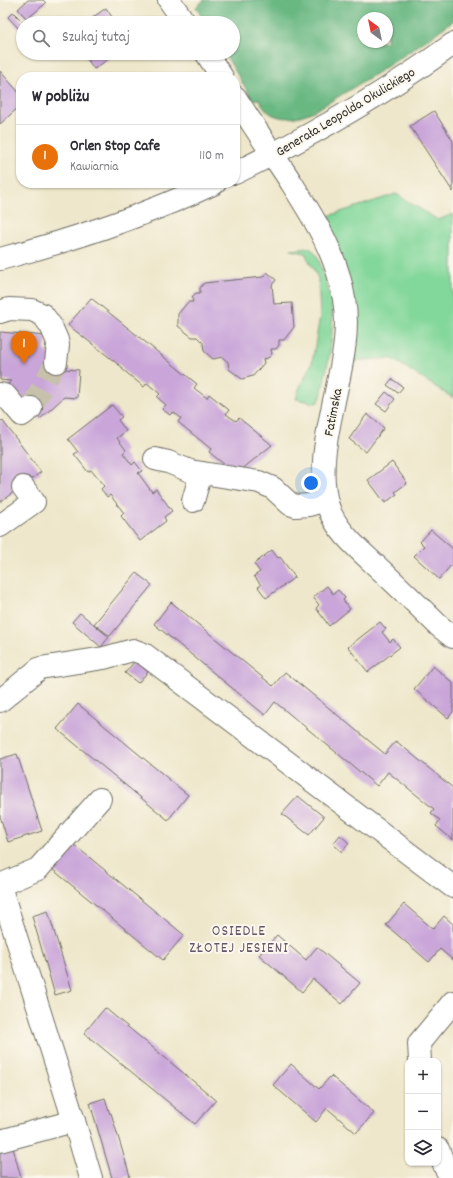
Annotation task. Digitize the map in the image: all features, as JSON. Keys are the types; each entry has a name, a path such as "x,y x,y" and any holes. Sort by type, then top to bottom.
{"street":[{"path":"169,0 180,16"},
{"name":"Generała Leopolda Okulickiego","path":"240,172 273,155 383,91 453,44"},
{"path":"211,60 219,72"},
{"name":"Fatimska","path":"240,105 313,215 327,242 338,273 344,299 347,322 346,339 327,433 325,455 324,485 326,500 333,518 343,533 439,626 453,637"},
{"path":"0,264 10,257 82,235 132,217 203,188"},
{"path":"0,312 9,309 32,310 43,315 51,326 57,340 58,345 56,362"},
{"path":"0,394 6,396 22,415 31,408"},
{"path":"155,459 200,474 259,482 273,488 290,504 296,506 309,505 326,500"},
{"path":"194,501 200,474"},
{"path":"0,526 34,502 23,487"},
{"path":"0,701 40,668 104,658 133,650 144,654 453,887"},
{"path":"91,1178 0,886 38,869 100,799"},
{"path":"420,1058 419,1043 453,1002"},
{"path":"0,1140 74,1121"},
{"path":"441,1157 451,1178"}],"green space":[{"path":"204,0 286,0 289,2 290,0 453,0 453,21 390,65 325,105 314,111 292,118 276,116 268,112 259,99 253,100 240,79 240,72 236,72 228,60 240,60 240,16 201,16 196,7"},
{"path":"396,194 438,220 453,214 453,398 391,358 352,361 322,218"},
{"path":"308,248 314,251 319,260 332,307 331,339 328,364 321,397 318,402 315,403 296,399 299,389 312,363 320,316 318,278 305,253 291,250"}],"building":[{"path":"28,0 43,0 46,3 31,16 24,16 18,9"},
{"path":"106,8 111,16 95,16"},
{"path":"13,12 17,16 16,26 8,17"},
{"path":"88,60 107,60 94,69"},
{"path":"0,71 16,89 16,110 0,124"},
{"path":"434,111 453,141 453,192 410,126"},
{"path":"267,272 276,280 272,285 274,304 292,303 294,327 284,340 279,340 279,345 276,349 271,349 272,354 268,358 263,359 264,363 253,376 242,379 229,369 228,362 222,357 213,359 204,351 203,343 197,337 192,337 178,326 178,314 188,302 193,302 192,297 196,293 200,293 200,288 204,283 263,277"},
{"path":"91,298 197,384 194,388 207,398 209,394 229,410 226,414 236,421 239,418 272,445 236,474 209,452 211,449 178,422 181,418 173,412 170,415 162,409 166,405 157,397 160,394 147,383 144,387 122,369 123,368 68,325"},
{"path":"0,332 47,336 45,350 64,371 64,369 79,370 77,398 64,397 40,419 20,395 18,397 7,385 11,381 0,380"},
{"path":"392,379 403,387 398,393 387,385"},
{"path":"386,392 395,399 386,411 376,404"},
{"path":"112,405 122,417 118,420 126,431 117,438 126,450 123,453 132,465 135,462 142,471 138,473 152,492 156,489 172,511 164,517 166,521 140,541 121,516 124,513 110,495 107,497 101,489 104,486 91,470 88,472 74,454 78,452 68,439"},
{"path":"367,414 384,428 366,452 349,439"},
{"path":"2,420 41,472 0,502 0,422"},
{"path":"392,462 407,483 395,492 397,494 385,503 368,480"},
{"path":"431,530 453,549 453,563 439,579 414,556 424,546 420,542"},
{"path":"272,550 278,558 280,557 295,577 266,598 258,587 261,585 254,576 260,572 254,564"},
{"path":"136,573 152,585 110,636 94,624"},
{"path":"327,586 333,594 338,590 345,598 343,600 350,609 329,626 316,608 319,605 313,597"},
{"path":"171,602 273,686 285,672 385,754 396,741 453,788 453,840 436,826 440,820 431,813 434,809 388,772 377,786 275,702 265,715 154,624"},
{"path":"80,613 109,637 101,647 72,622"},
{"path":"380,622 386,629 382,632 390,642 393,639 400,647 368,672 348,647"},
{"path":"135,661 148,672 138,683 125,673"},
{"path":"433,666 453,683 453,712 448,718 414,689"},
{"path":"78,704 188,795 168,820 57,729"},
{"path":"17,754 42,831 8,842 0,816 0,759"},
{"path":"298,796 324,817 309,835 282,814"},
{"path":"340,835 349,843 342,852 333,844"},
{"path":"73,844 184,935 163,960 52,869"},
{"path":"404,904 433,929 444,916 453,924 453,960 440,949 429,962 386,925"},
{"path":"48,911 72,990 55,995 32,916"},
{"path":"277,935 306,960 317,947 360,983 342,1004 313,979 302,992 259,955"},
{"path":"105,1008 216,1100 195,1124 84,1033"},
{"path":"291,1064 319,1089 331,1076 374,1113 356,1133 327,1108 316,1122 273,1085"},
{"path":"105,1098 130,1176 123,1178 112,1178 90,1103"},
{"path":"13,1148 21,1178 0,1178 0,1152"}],"tunnel":[{"path":"31,408 56,362"}],"place":[{"name":"Orlen Stop Cafe","path":"24,364"}],"district":[{"name":"OSIEDLE ZŁOTEJ JESIENI","path":"239,938"}]}
